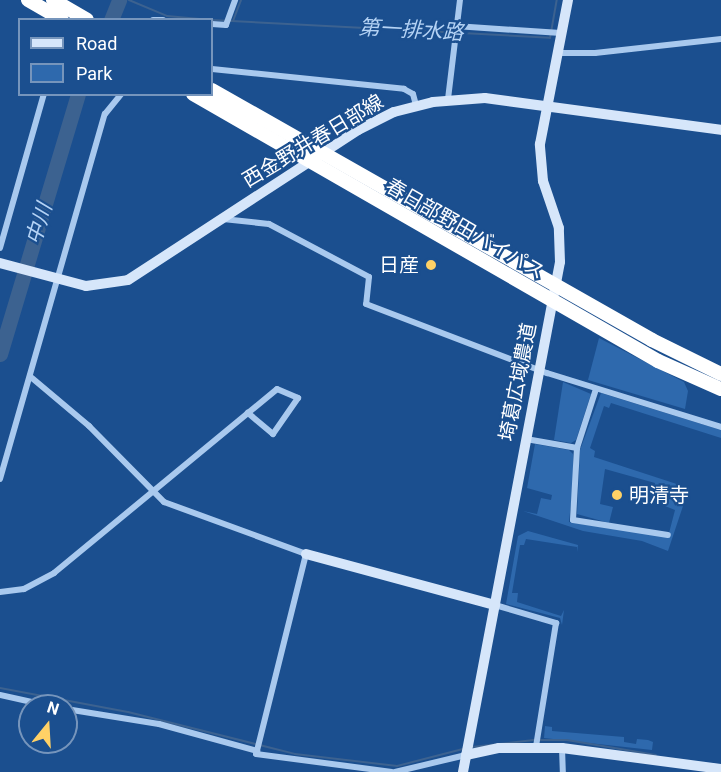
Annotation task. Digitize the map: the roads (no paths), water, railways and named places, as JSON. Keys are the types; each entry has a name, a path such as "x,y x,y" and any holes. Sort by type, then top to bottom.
{"highway":[{"path":"28,0 66,15"},
{"path":"53,0 66,15"},
{"name":"春日部野田バイパス","path":"213,91 555,286 721,374"},
{"name":"春日部野田バイパス","path":"196,96 658,361 721,389"}],"street":[{"path":"213,24 226,25 234,0"},
{"path":"448,99 455,26 460,0"},
{"name":"埼葛広域農道","path":"463,772 560,262 559,228 540,157 546,106 568,0"},
{"path":"455,26 561,33"},
{"path":"557,53 595,53 721,39"},
{"path":"213,69 404,89 412,94 416,105"},
{"path":"0,248 43,96"},
{"path":"0,480 32,378 56,279 105,114 119,96"},
{"name":"西金野井春日部線","path":"2,264 56,279 96,286 128,280 309,161 378,119 416,105 448,99 485,98 721,130"},
{"path":"221,219 268,224 369,277 366,304 539,370 721,427"},
{"path":"32,378 89,426 153,492 180,510 306,554 495,604 555,623 536,747"},
{"path":"0,592 24,589 54,573 277,389 298,398 273,434 248,414"},
{"path":"596,389 577,448 573,520 668,535"},
{"path":"526,439 577,448"},
{"path":"256,751 306,554"},
{"path":"0,695 18,699"},
{"path":"78,711 159,724 256,751 256,754 341,769 394,772 499,748 536,747 562,748 721,770"},
{"path":"562,748 563,772"}],"waterway":[{"name":"中川","path":"112,18 119,0"},
{"path":"129,0 167,16 189,18"},
{"path":"233,21 241,0"},
{"name":"第一排水路","path":"213,20 550,38 557,0"},
{"name":"中川","path":"0,354 77,96"},
{"path":"0,688 128,712 295,754 397,766 463,749"},
{"path":"472,747 534,740"},
{"path":"540,740 567,740 656,755"}],"place":[{"name":"日産","path":"431,265"},
{"name":"明清寺","path":"617,495"}]}
